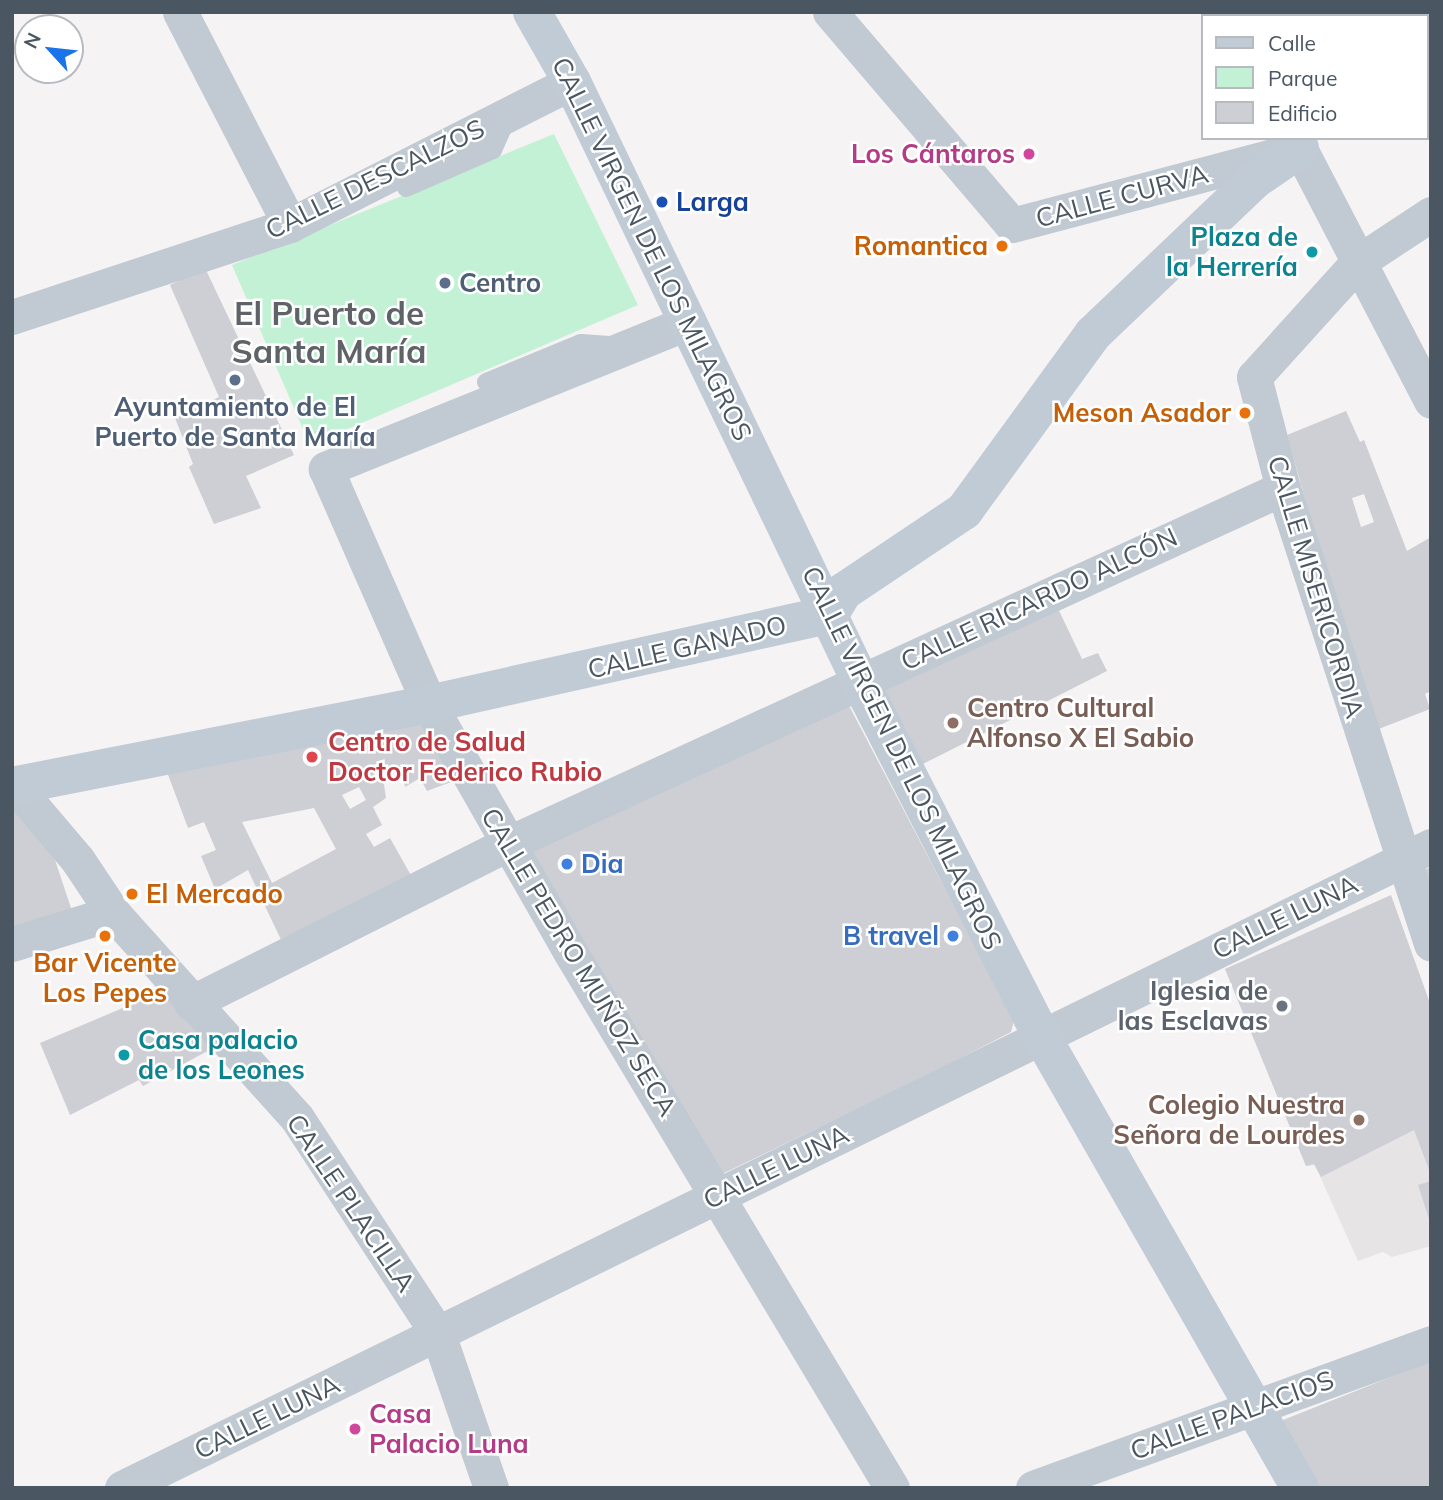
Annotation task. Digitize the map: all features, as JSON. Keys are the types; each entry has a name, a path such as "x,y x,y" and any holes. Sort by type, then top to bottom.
{"street":[{"path":"180,12 290,225"},
{"name":"CALLE VIRGEN DE LOS MILAGROS","path":"532,12 572,82 860,681 1042,1037 1256,1406 1300,1488"},
{"name":"CALLE CURVA","path":"830,12 1012,225 1299,144"},
{"name":"CALLE DESCALZOS","path":"12,317 290,225 572,82"},
{"path":"830,614 843,592 964,511 1093,334 1256,179 1299,144 1431,401"},
{"path":"1358,261 1431,214"},
{"name":"CALLE MISERICORDIA","path":"1358,261 1254,377 1283,488 1416,853 1431,944"},
{"name":"CALLE PEDRO MUÑOZ SECA","path":"689,323 326,470 429,704 507,844 892,1488"},
{"name":"CALLE RICARDO ALCÓN","path":"191,1003 507,844 1283,488"},
{"name":"CALLE GANADO","path":"14,786 429,704 830,614"},
{"name":"CALLE PLACILLA","path":"14,786 77,859 113,913 297,1118 439,1335 491,1488"},
{"name":"CALLE LUNA","path":"122,1488 439,1335 1416,853"},
{"path":"12,944 113,913"},
{"name":"CALLE PALACIOS","path":"1033,1488 1431,1343"}],"lane":[{"path":"406,188 493,150 509,114"},
{"path":"486,382 581,343 631,346"}],"shaded area":[{"name":"Colegio Nuestra Señora de Lourdes","path":"1294,939 1431,1006 1431,1246 1392,1257 1383,1252 1358,1261 1315,1165 1306,1166 1225,969"}],"green space":[{"path":"554,134 638,305 310,445 232,265"}],"building":[{"name":"Ayuntamiento de El Puerto de Santa María","path":"205,268 294,455 246,476 261,508 214,524 189,467 193,464 175,418 219,397 170,285"},
{"path":"1346,411 1360,442 1364,440 1407,551 1431,537 1431,691 1425,694 1430,709 1371,732 1287,435","holes":["1364,494 1374,522 1361,527 1352,498"]},
{"name":"Centro Cultural Alfonso X El Sabio","path":"1054,600 1082,659 1098,653 1107,671 923,764 880,681"},
{"path":"845,698 1014,1021 1011,1032 720,1175 528,845"},
{"path":"430,720 462,778 427,791 420,778 405,787 402,769 382,771 386,798 373,807 382,825 366,834 374,847 390,838 413,879 284,946 248,870 215,889 201,856 216,850 204,822 188,828 167,772","holes":["359,787 366,800 350,809 342,795","314,808 336,849 272,883 242,822"]},
{"path":"12,808 52,851 74,917 12,935"},
{"path":"1431,867 1431,905 1417,873"},
{"name":"Colegio Nuestra Señora de Lourdes","path":"1391,895 1431,1006 1431,1175 1414,1130 1321,1177 1314,1164 1306,1166 1225,969"},
{"name":"Casa palacio de los Leones","path":"163,991 213,1048 143,1086 139,1080 70,1115 40,1043"},
{"path":"1431,1181 1431,1222 1430,1222 1418,1185"},
{"path":"1431,1361 1431,1488 1313,1488 1278,1422"}],"place":[{"name":"Los Cántaros","path":"1029,154"},
{"name":"Larga","path":"662,202"},
{"name":"Romantica","path":"1002,246"},
{"name":"Plaza de la Herrería","path":"1312,252"},
{"name":"Centro","path":"445,283"},
{"name":"Ayuntamiento de El Puerto de Santa María","path":"235,380"},
{"name":"Meson Asador","path":"1245,413"},
{"name":"Centro Cultural Alfonso X El Sabio","path":"953,723"},
{"name":"Centro de Salud Doctor Federico Rubio","path":"312,757"},
{"name":"Dia","path":"567,864"},
{"name":"El Mercado","path":"132,894"},
{"name":"Bar Vicente Los Pepes","path":"105,936"},
{"name":"B travel","path":"953,936"},
{"name":"Iglesia de las Esclavas","path":"1282,1006"},
{"name":"Casa palacio de los Leones","path":"124,1055"},
{"name":"Colegio Nuestra Señora de Lourdes","path":"1359,1120"},
{"name":"Casa Palacio Luna","path":"355,1429"}],"district":[{"name":"El Puerto de Santa María","path":"329,332"}]}
